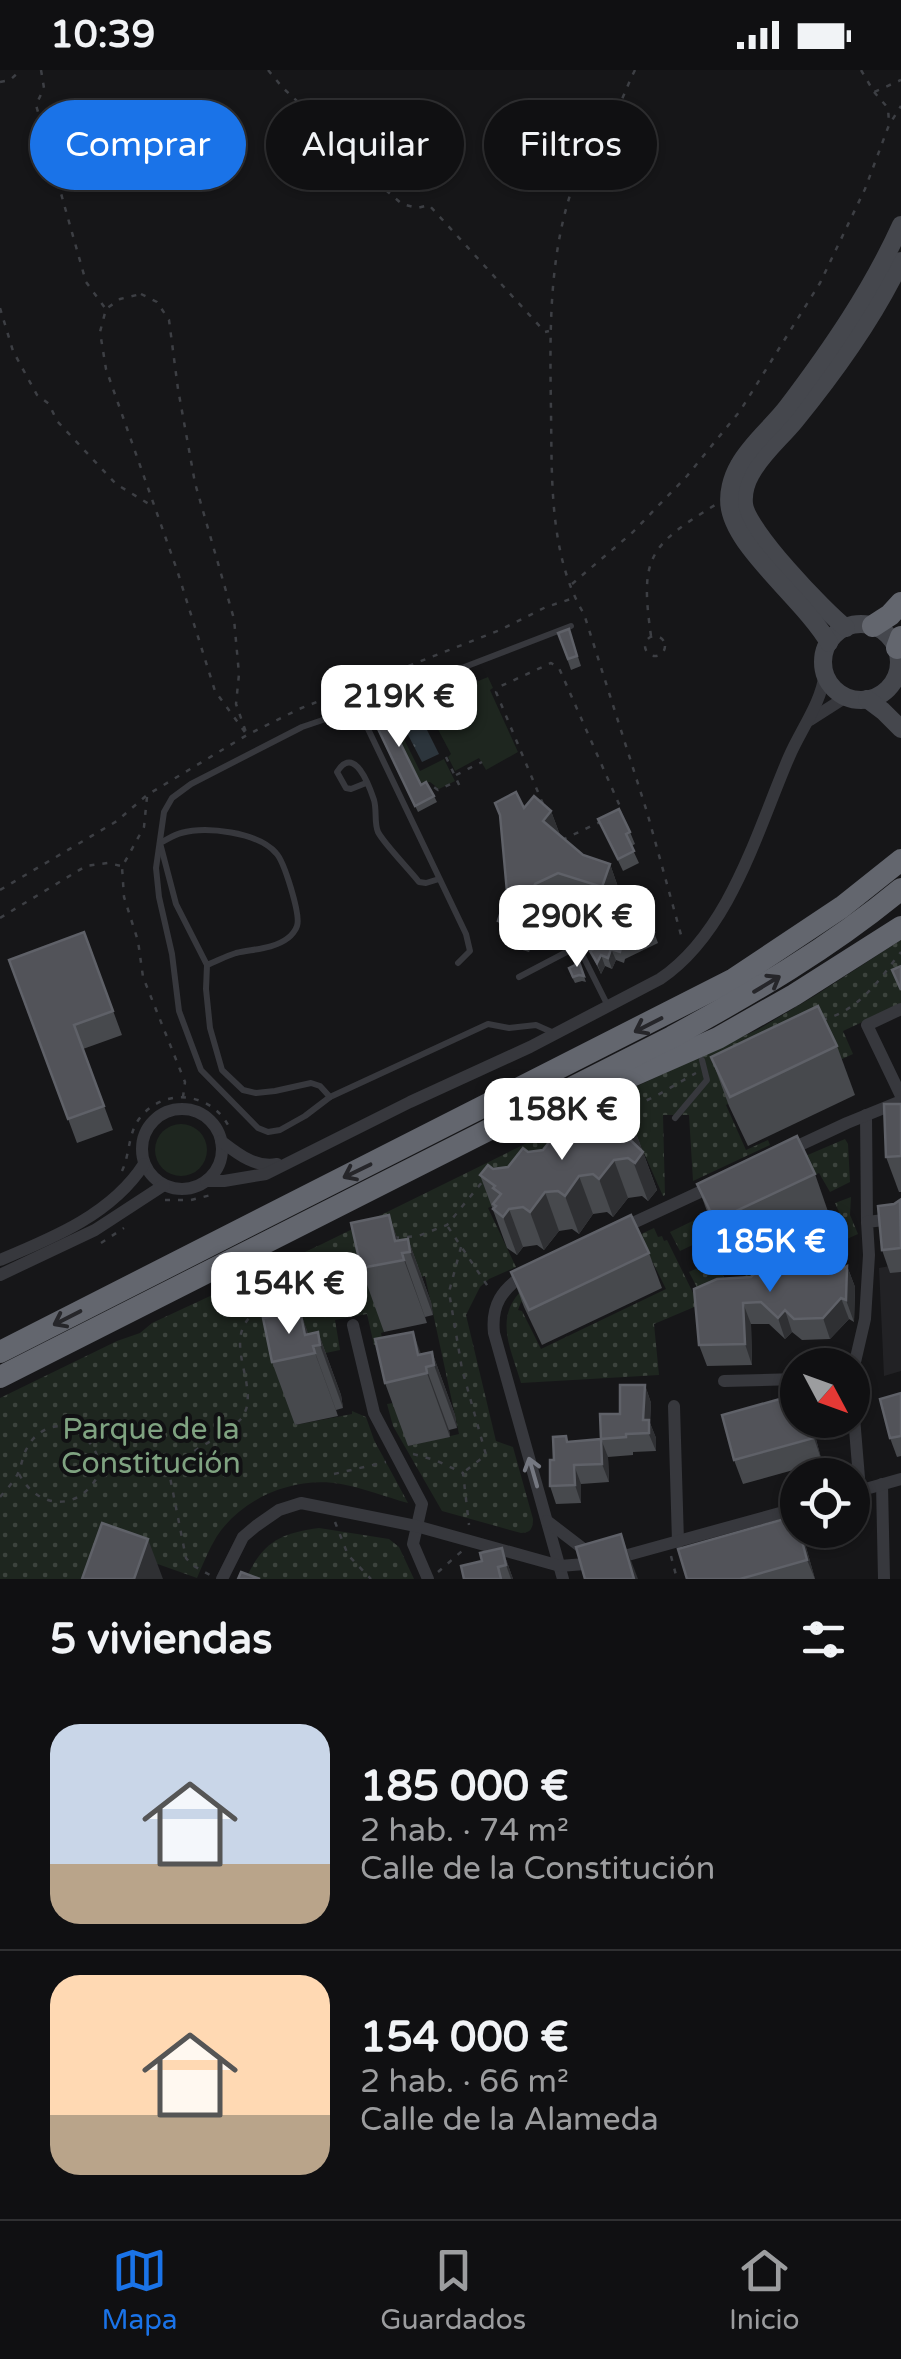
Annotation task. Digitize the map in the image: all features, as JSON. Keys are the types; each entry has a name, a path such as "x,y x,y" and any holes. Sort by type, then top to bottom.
{"highway":[{"path":"872,626 901,603"},
{"path":"734,980 901,848"},
{"path":"0,1352 734,980 842,907 901,860"},
{"path":"0,1378 672,1037 823,949 901,889"},
{"path":"433,1160 511,1132 718,1038 901,926"}],"street":[{"path":"829,643 742,537 730,510 731,483 740,463 835,344 883,265 901,225"},
{"path":"846,628 754,529 744,507 746,486 752,471 847,352 901,260"},
{"path":"206,1181 266,1174 530,1048 608,1005 664,986 728,898 817,702 829,643 836,634 859,624 872,626 899,643 894,680 878,696 846,696 837,691 825,673"},
{"path":"894,680 901,702"},
{"path":"804,724 846,696"},
{"path":"867,699 901,729"},
{"path":"780,1154 901,1099 868,1025 901,1009"},
{"path":"178,1109 206,1117 221,1142 216,1170 193,1188 164,1185 144,1164 144,1135 152,1122 178,1109"},
{"path":"858,1348 865,1319 869,1255 866,1115"},
{"path":"221,1142 246,1159 266,1166 291,1162"},
{"path":"0,1260 90,1218 124,1191 144,1164"},
{"path":"609,1235 728,1178"},
{"path":"0,1275 94,1230 164,1185"},
{"path":"867,1216 901,1218"},
{"path":"540,1267 510,1284 497,1301 492,1320 561,1572"},
{"path":"352,1325 374,1413 422,1504 413,1544 428,1579"},
{"path":"724,1381 780,1379"},
{"path":"673,1543 674,1406"},
{"path":"870,1487 901,1479"},
{"path":"882,1484 884,1579"},
{"path":"219,1579 243,1538 279,1510 301,1503 416,1526 561,1572 780,1513"},
{"path":"546,1520 603,1562"},
{"path":"588,1579 603,1562"}],"lane":[{"path":"554,1033 536,1026 510,1028 488,1024 330,1097 280,1130 268,1132 258,1128 201,1070 179,1012 156,868 164,812 172,798 191,784 302,727 571,626"},
{"path":"358,708 466,934 470,951 458,964"},
{"path":"366,783 346,788 338,772 342,765 355,763 366,783 374,802 378,831 419,882 426,884 439,879"},
{"path":"160,843 193,831 224,831 266,845 278,854 285,870 298,918 290,937 207,965"},
{"path":"160,843 176,904 207,965 210,1028 222,1070 243,1090 256,1093 311,1084 320,1086 330,1097"},
{"path":"519,977 632,918"},
{"path":"578,946 608,1005"},
{"path":"675,1118 708,1080 704,1064"}],"path":[{"path":"0,82 10,80 21,70"},
{"path":"41,70 44,88 36,105 86,282 106,309"},
{"path":"268,70 343,153 402,204 418,208 429,205 545,332 550,330"},
{"path":"635,70 571,192 555,266 550,330 552,496 558,541 574,598 584,614 647,812 687,958"},
{"path":"861,70 888,108 890,125"},
{"path":"874,92 901,80"},
{"path":"571,585 633,532 674,490 740,411 820,283 901,106"},
{"path":"142,294 157,302 169,320 195,483 234,619 239,674 236,704 246,736 215,690 106,369 100,332 106,309 120,298 142,294"},
{"path":"0,308 14,351 37,395 49,404 57,421 116,484 155,508"},
{"path":"651,636 646,574 652,556 683,524 729,497"},
{"path":"0,890 117,821 147,795 299,708 574,598"},
{"path":"651,636 660,637 665,644 659,655 650,655 645,648 651,636"},
{"path":"545,808 496,692 551,663 558,668 622,811 560,842"},
{"path":"446,757 462,790"},
{"path":"422,784 438,790 482,762"},
{"path":"147,795 144,827 122,866 124,897 138,941 144,978 184,1082 183,1096"},
{"path":"0,918 86,866 108,862 122,866"},
{"path":"812,1022 842,1014 859,1002 901,952"},
{"path":"616,1113 656,1096 704,1064"},
{"path":"384,1240 418,1236 447,1225 486,1178"},
{"path":"447,1225 497,1301"},
{"path":"461,1247 449,1292 462,1369 486,1455 463,1473"},
{"path":"101,1469 150,1471 168,1466 240,1420 247,1408 241,1338 246,1322 256,1312 309,1302 334,1288 368,1250"},
{"path":"334,1288 352,1325"},
{"path":"0,1498 18,1472 24,1451 34,1436 51,1427 67,1426 88,1440 96,1450 101,1469 86,1492 61,1502 35,1494 18,1472"},
{"path":"168,1466 186,1558 219,1579"},
{"path":"332,1509 348,1555 371,1579"},
{"path":"673,1543 677,1579"}],"shaded area":[{"path":"901,1225 901,1371 884,1376 879,1268 890,1266"}],"green space":[{"path":"488,677 518,752 486,770 479,758 455,771 448,757 451,754 423,709 428,706 431,713 440,714 446,704 441,696"},
{"path":"420,709 422,713 398,727 420,771 444,759 455,781 439,789 430,782 419,783 391,726 393,720"},
{"name":"Parque de la Constitución","path":"901,940 901,1004 843,1031 853,1054 840,1060 836,1052 726,1105 746,1150 768,1140 770,1145 693,1181 689,1115 663,1115 665,1195 636,1135 488,1208 516,1267 480,1287 466,1315 496,1441 513,1447 533,1519 529,1531 521,1533 442,1511 393,1426 387,1404 398,1402 408,1446 459,1434 425,1276 375,1287 383,1343 374,1345 367,1314 335,1320 340,1350 283,1362 295,1425 352,1411 366,1417 408,1503 341,1484 306,1483 272,1492 241,1510 217,1536 197,1578 107,1546 95,1579 0,1579 0,1398 759,1029"},
{"path":"181,1124 200,1131 207,1150 200,1169 181,1176 162,1169 155,1150 162,1131"},
{"path":"845,1139 850,1182 830,1192 819,1173 799,1182 789,1163"},
{"path":"851,1197 850,1215 858,1234 705,1303 689,1272 714,1260 728,1284 846,1228 835,1203"},
{"path":"717,1209 721,1218 701,1228 705,1239 680,1251 670,1232"},
{"path":"654,1228 658,1237 667,1240 699,1305 654,1324 659,1375 521,1383 507,1336 508,1314 520,1292 524,1303 518,1310 541,1349 666,1289 648,1249 624,1242"},
{"path":"319,1528 389,1539 399,1547 414,1579 246,1579 259,1556 274,1542"}],"water":[{"path":"421,718 439,754 422,762 404,727"}],"building":[{"path":"569,629 577,656 568,659 558,633"},
{"path":"396,696 403,709 387,716 421,785 426,782 434,796 415,806 368,708"},
{"path":"516,792 524,808 534,796 551,811 543,821 583,855 610,864 602,887 558,873 535,884 521,928 498,921 507,892 500,815 495,803"},
{"path":"619,809 634,851 618,859 598,819"},
{"path":"649,921 654,932 620,952 611,949 608,958 601,955 597,963 590,951"},
{"path":"84,932 113,1011 74,1025 104,1106 68,1119 9,960"},
{"path":"577,961 584,976 573,977 569,968"},
{"path":"901,966 901,990 892,970"},
{"path":"818,1006 837,1046 730,1097 711,1057"},
{"path":"884,1104 901,1104 901,1156 886,1157"},
{"path":"620,1109 630,1117 622,1132 643,1152 635,1163 628,1158 614,1160 599,1179 593,1174 579,1176 565,1196 558,1191 545,1192 530,1212 523,1207 509,1209 503,1217 493,1209 501,1194 480,1175 488,1165 493,1169 508,1167 523,1148 528,1152 543,1150 557,1132 578,1134 592,1115 598,1119 613,1118"},
{"path":"797,1136 815,1174 715,1221 697,1184"},
{"path":"900,1200 901,1248 882,1250 878,1206"},
{"path":"389,1215 395,1241 408,1239 410,1252 402,1253 404,1260 361,1268 351,1223"},
{"path":"631,1215 649,1253 529,1310 511,1272"},
{"path":"820,1249 841,1269 847,1266 846,1300 841,1298 823,1318 794,1319 785,1310 778,1318 761,1302 743,1303 745,1344 699,1345 694,1289 717,1279 751,1277 775,1253 783,1259 792,1250"},
{"path":"300,1311 305,1335 318,1332 320,1345 313,1346 315,1353 272,1362 263,1318"},
{"path":"413,1332 418,1355 432,1352 434,1365 426,1367 427,1373 385,1383 375,1339"},
{"path":"620,1385 645,1385 643,1420 649,1420 649,1433 601,1439 600,1414 620,1414"},
{"path":"901,1393 901,1436 890,1438 880,1399"},
{"path":"780,1399 780,1438 814,1438 734,1460 722,1415"},
{"path":"566,1436 567,1442 601,1439 602,1464 574,1465 575,1485 550,1486 553,1437"},
{"path":"780,1520 780,1548 804,1548 807,1560 740,1579 687,1579 678,1549"},
{"path":"102,1523 148,1539 134,1579 82,1579"},
{"path":"621,1534 634,1579 585,1579 576,1547"},
{"path":"502,1548 506,1565 498,1567 501,1579 464,1579 461,1566 482,1561 480,1553"},
{"path":"241,1572 260,1579 238,1579"}]}
